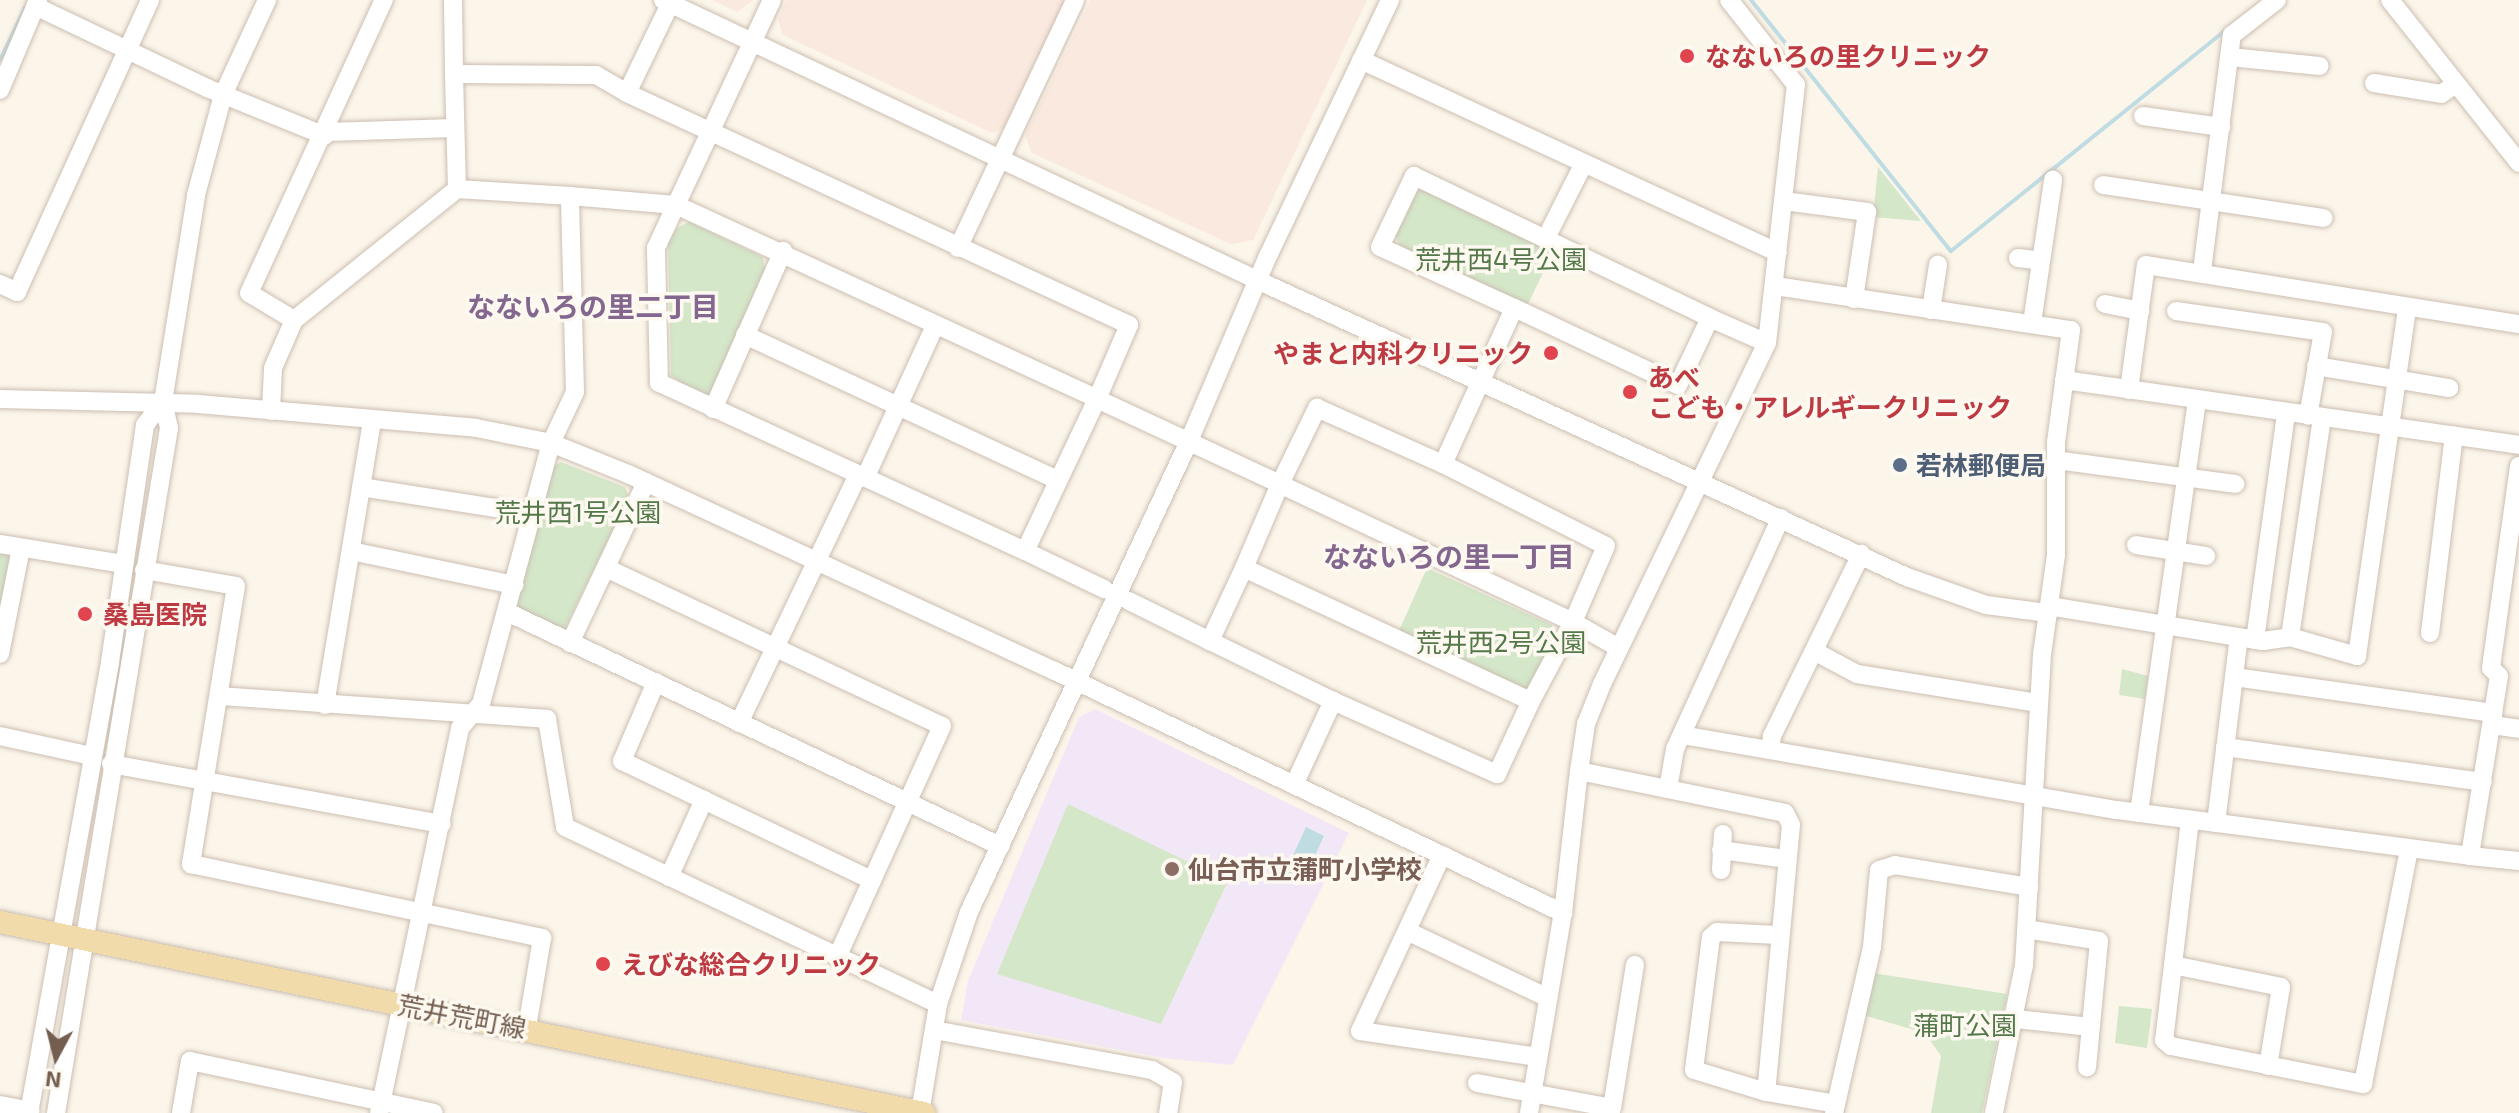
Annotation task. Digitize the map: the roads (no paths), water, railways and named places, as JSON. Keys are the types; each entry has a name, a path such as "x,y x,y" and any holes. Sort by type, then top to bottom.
{"main road":[{"name":"荒井荒町線","path":"0,922 527,1028 921,1113"}],"street":[{"path":"0,284 17,292 150,0"},
{"path":"56,1113 111,764 169,428 163,402 196,195 223,95 267,0"},
{"path":"294,320 249,293 326,134 384,0"},
{"path":"453,0 457,189"},
{"path":"772,0 656,248 659,383 1104,589"},
{"path":"958,248 1075,0"},
{"path":"921,1113 938,1004 969,912 1189,441 1257,280 1390,0"},
{"path":"1530,1105 1563,913 1586,724 1696,481 1767,343 1796,85 1729,0"},
{"path":"2202,271 2232,35 2277,0"},
{"path":"2390,0 2450,89 2519,163"},
{"path":"627,93 666,2 1257,280 1955,597 2247,638 2290,637 2357,656 2392,426 2394,379 2407,309"},
{"path":"0,90 37,3 223,95 326,134 455,128"},
{"path":"2230,57 2320,66"},
{"path":"1361,60 1778,253"},
{"path":"454,74 596,75 710,132 1129,325 1025,551"},
{"path":"2374,83 2450,89"},
{"path":"2143,116 2221,127"},
{"path":"1546,238 1583,165"},
{"path":"1710,318 1678,385 1380,247 1414,176 1767,343"},
{"path":"2032,323 2053,180"},
{"path":"2103,185 2324,218"},
{"path":"271,411 273,368 294,320 457,189 676,205 783,251 1189,441 1573,622 1619,648"},
{"path":"380,1108 460,728 481,704 551,443 575,392 570,196"},
{"path":"1784,201 1867,212 1854,299"},
{"path":"713,409 783,251"},
{"path":"2018,258 2041,261"},
{"path":"1931,310 1938,265"},
{"path":"2129,390 2146,265 2202,271 2407,309 2519,324"},
{"path":"1775,286 2071,330 2056,460 2056,555 2039,703 2026,929 2016,1019 1994,1113"},
{"path":"2105,304 2140,311"},
{"path":"1443,464 1514,308"},
{"path":"2176,311 2323,332 2316,366 2315,417 2290,637"},
{"path":"739,723 815,560 899,407 932,332"},
{"path":"745,335 1058,480"},
{"path":"2316,366 2449,388"},
{"path":"2064,380 2519,445"},
{"path":"0,399 163,402 476,428 551,443 646,482 1078,682 1563,913"},
{"path":"2139,813 2197,400"},
{"path":"0,1105 29,1112 92,756 145,425 163,402"},
{"path":"1129,601 1210,641 1333,701 1497,774 1573,622 1606,546 1443,464 1317,408 1210,641"},
{"path":"2216,823 2234,677 2247,638 2286,413"},
{"path":"325,705 372,421"},
{"path":"2430,633 2454,435"},
{"path":"2056,460 2235,484"},
{"path":"2470,856 2499,676 2491,668 2519,466"},
{"path":"570,643 646,482"},
{"path":"361,487 533,514"},
{"path":"1668,789 1682,735 1781,518"},
{"path":"0,544 124,564"},
{"path":"2136,545 2206,556"},
{"path":"0,654 21,548"},
{"path":"351,551 514,585"},
{"path":"1770,750 1861,554"},
{"path":"606,568 942,726 904,800 837,957"},
{"path":"1244,568 1531,701"},
{"path":"144,570 236,586 191,864 542,938 527,1028"},
{"path":"507,612 1000,846"},
{"path":"1814,651 1857,674 2039,703"},
{"path":"2234,677 2493,719 2519,729"},
{"path":"656,682 622,761 872,880"},
{"path":"220,696 547,719 565,827 938,1004"},
{"path":"1294,785 1333,701"},
{"path":"1682,735 2139,813 2519,861"},
{"path":"0,736 92,756"},
{"path":"2225,747 2483,782"},
{"path":"111,764 442,824"},
{"path":"1579,771 1785,813 1791,825 1778,935 1766,1092"},
{"path":"669,877 704,800"},
{"path":"2190,820 2164,1040 2171,1046 2363,1084 2409,849"},
{"path":"1721,870 1722,842 1787,859"},
{"path":"1442,855 1360,1031 1538,1057"},
{"path":"1778,935 1717,932 1711,937 1694,1070 1835,1109 1872,947 1879,870 1895,865 2029,887"},
{"path":"2026,929 2099,941 2087,1067"},
{"path":"1407,931 1548,998"},
{"path":"1477,1083 1530,1105 1612,1108 1635,965"},
{"path":"2173,965 2281,987 2268,1066"},
{"path":"2016,1019 2091,1027"},
{"path":"934,1030 1152,1070 1173,1082 1168,1113"},
{"path":"181,1113 190,1061 380,1108 434,1113"}],"water":[{"path":"1306,827 1324,836 1302,884 1284,875"}],"waterway":[{"path":"1751,0 1951,251 2225,31"},
{"path":"0,60 25,8"}],"place":[{"name":"なないろの里クリニック","path":"1687,56"},
{"name":"やまと内科クリニック","path":"1551,353"},
{"name":"あべ こども・アレルギークリニック","path":"1630,392"},
{"name":"若林郵便局","path":"1900,465"},
{"name":"桑島医院","path":"85,614"},
{"name":"仙台市立蒲町小学校","path":"1172,869"},
{"name":"えびな総合クリニック","path":"603,964"}],"district":[{"name":"なないろの里二丁目","path":"593,306"},
{"name":"なないろの里一丁目","path":"1449,556"}],"park label":[{"name":"荒井西4号公園","path":"1501,259"},
{"name":"荒井西1号公園","path":"578,512"},
{"name":"荒井西2号公園","path":"1501,642"},
{"name":"蒲町公園","path":"1965,1025"}]}
